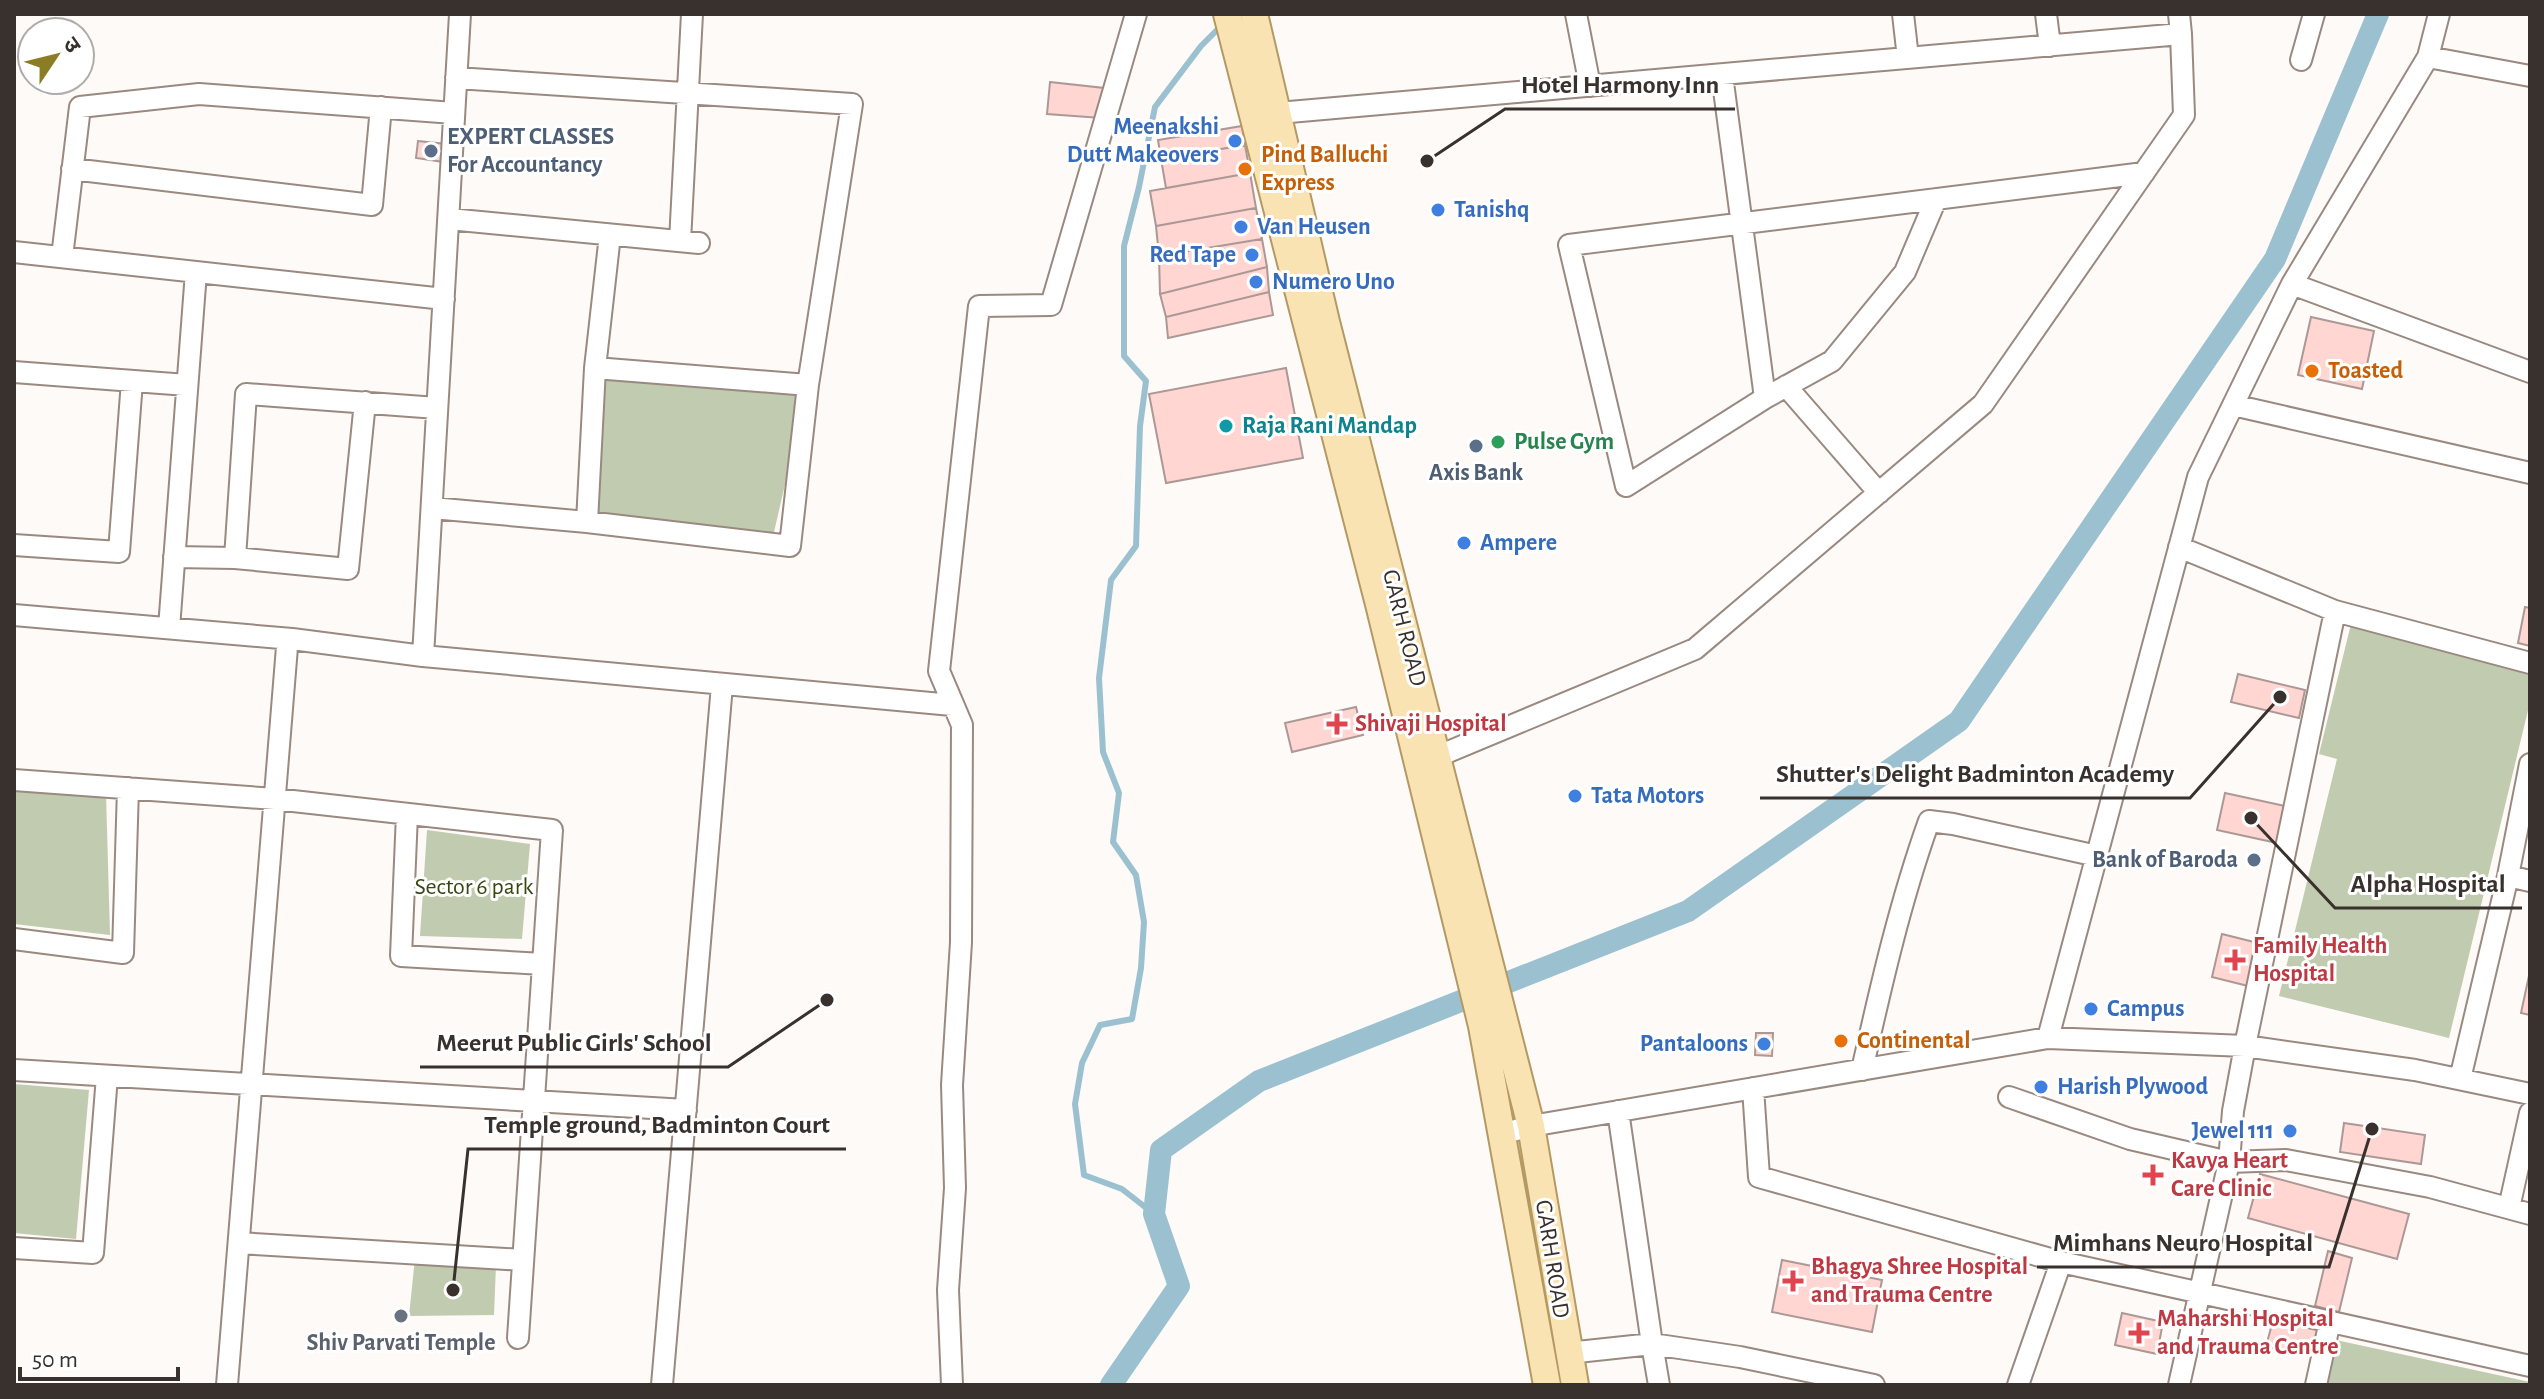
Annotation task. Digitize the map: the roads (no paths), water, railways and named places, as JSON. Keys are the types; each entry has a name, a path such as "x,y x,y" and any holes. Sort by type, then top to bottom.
{"main road":[{"name":"GARH ROAD","path":"1227,14 1235,47 1265,115"},
{"name":"GARH ROAD","path":"1257,25 1265,115 1304,273 1492,1022 1531,1126 1575,1385"},
{"name":"GARH ROAD","path":"1387,602 1436,757 1471,940"},
{"name":"GARH ROAD","path":"1492,1022 1501,1134 1547,1385"}],"street":[{"path":"423,656 460,14"},
{"path":"449,219 689,242 688,94 692,14"},
{"path":"952,1385 948,1290 955,1188 952,1085 961,942 962,725 939,671 979,306 1051,305 1136,14"},
{"path":"1576,14 1590,86"},
{"path":"1903,14 1908,58"},
{"path":"2046,14 2050,46"},
{"path":"2301,60 2314,14"},
{"path":"2048,1038 2198,477 2292,284 2428,57 2439,14"},
{"path":"1265,115 2050,46 2180,24 2184,115 1983,404 1695,649 1436,757"},
{"path":"2428,57 2530,76"},
{"path":"1722,75 1765,398"},
{"path":"432,508 587,522 790,546 808,385 852,104 456,78"},
{"path":"62,257 80,107 199,94 454,113"},
{"path":"72,169 372,205 381,107"},
{"path":"1936,199 1905,272 1832,361 1765,398 1626,486 1569,245 1742,223 2144,173"},
{"path":"587,522 595,368 610,235"},
{"path":"14,252 444,299"},
{"path":"169,628 196,272"},
{"path":"2292,284 2530,372"},
{"path":"595,368 808,385"},
{"path":"14,372 187,385"},
{"path":"14,545 119,552 132,381"},
{"path":"1786,386 1879,493"},
{"path":"235,558 246,394 437,408"},
{"path":"174,557 235,558 348,569 365,402"},
{"path":"2233,405 2530,473"},
{"path":"2179,547 2335,611 2530,663"},
{"path":"2179,1385 2229,1162 2233,1111 2245,1046 2335,611"},
{"path":"14,615 292,639 423,656 952,705"},
{"path":"227,1385 287,647 292,639"},
{"path":"662,1385 722,685"},
{"path":"2460,1079 2508,876 2530,764"},
{"path":"14,780 275,799 552,830 518,1338"},
{"path":"14,939 123,953 128,788"},
{"path":"407,814 401,956 543,964"},
{"path":"1862,1070 1886,964 1915,858 1929,821 2097,856"},
{"path":"2508,876 2530,881"},
{"path":"1501,1134 1531,1126 2048,1038 2245,1046 2415,1070 2530,1094"},
{"path":"14,1070 686,1110"},
{"path":"14,1248 93,1253 107,1076"},
{"path":"1753,1088 1759,1177 2061,1262 2530,1366"},
{"path":"2009,1097 2130,1139 2229,1162 2286,1160 2430,1187 2530,1214"},
{"path":"1618,1111 1659,1385"},
{"path":"2509,1208 2530,1113"},
{"path":"239,1243 523,1260"},
{"path":"2018,1385 2061,1262"},
{"path":"2316,1385 2330,1321"},
{"path":"1568,1353 1652,1344 1740,1357 1874,1385"}],"waterway":[{"path":"1111,1385 1179,1286 1154,1214 1161,1150 1259,1081 1688,911 1959,721 2275,259 2378,14"},
{"path":"1154,1214 1122,1189 1084,1175 1075,1104 1082,1063 1100,1025 1132,1019 1141,968 1144,922 1136,875 1113,842 1119,793 1103,752 1099,678 1111,580 1136,546 1140,426 1146,381 1124,356 1124,246 1155,107 1201,46 1222,25"}],"place":[{"name":"Meenakshi Dutt Makeovers","path":"1235,141"},
{"name":"EXPERT CLASSES For Accountancy","path":"431,151"},
{"name":"Hotel Harmony Inn","path":"1427,161"},
{"name":"Pind Balluchi Express","path":"1245,169"},
{"name":"Tanishq","path":"1438,210"},
{"name":"Van Heusen","path":"1241,227"},
{"name":"Red Tape","path":"1252,255"},
{"name":"Numero Uno","path":"1256,282"},
{"name":"Toasted","path":"2312,371"},
{"name":"Raja Rani Mandap","path":"1226,426"},
{"name":"Pulse Gym","path":"1498,442"},
{"name":"Axis Bank","path":"1476,446"},
{"name":"Ampere","path":"1464,543"},
{"name":"Shutter's Delight Badminton Academy","path":"2280,697"},
{"name":"Shivaji Hospital","path":"1337,724"},
{"name":"Tata Motors","path":"1575,796"},
{"name":"Alpha Hospital","path":"2251,818"},
{"name":"Bank of Baroda","path":"2254,860"},
{"name":"Family Health Hospital","path":"2235,960"},
{"name":"Meerut Public Girls' School","path":"827,1000"},
{"name":"Campus","path":"2091,1009"},
{"name":"Continental","path":"1841,1041"},
{"name":"Pantaloons","path":"1764,1044"},
{"name":"Harish Plywood","path":"2041,1087"},
{"name":"Mimhans Neuro Hospital","path":"2372,1129"},
{"name":"Jewel 111","path":"2290,1131"},
{"name":"Kavya Heart Care Clinic","path":"2153,1175"},
{"name":"Bhagya Shree Hospital and Trauma Centre","path":"1793,1281"},
{"name":"Temple ground, Badminton Court","path":"453,1290"},
{"name":"Shiv Parvati Temple","path":"401,1316"},
{"name":"Maharshi Hospital and Trauma Centre","path":"2139,1333"}],"park label":[{"name":"Sector 6 park","path":"474,887"}]}
